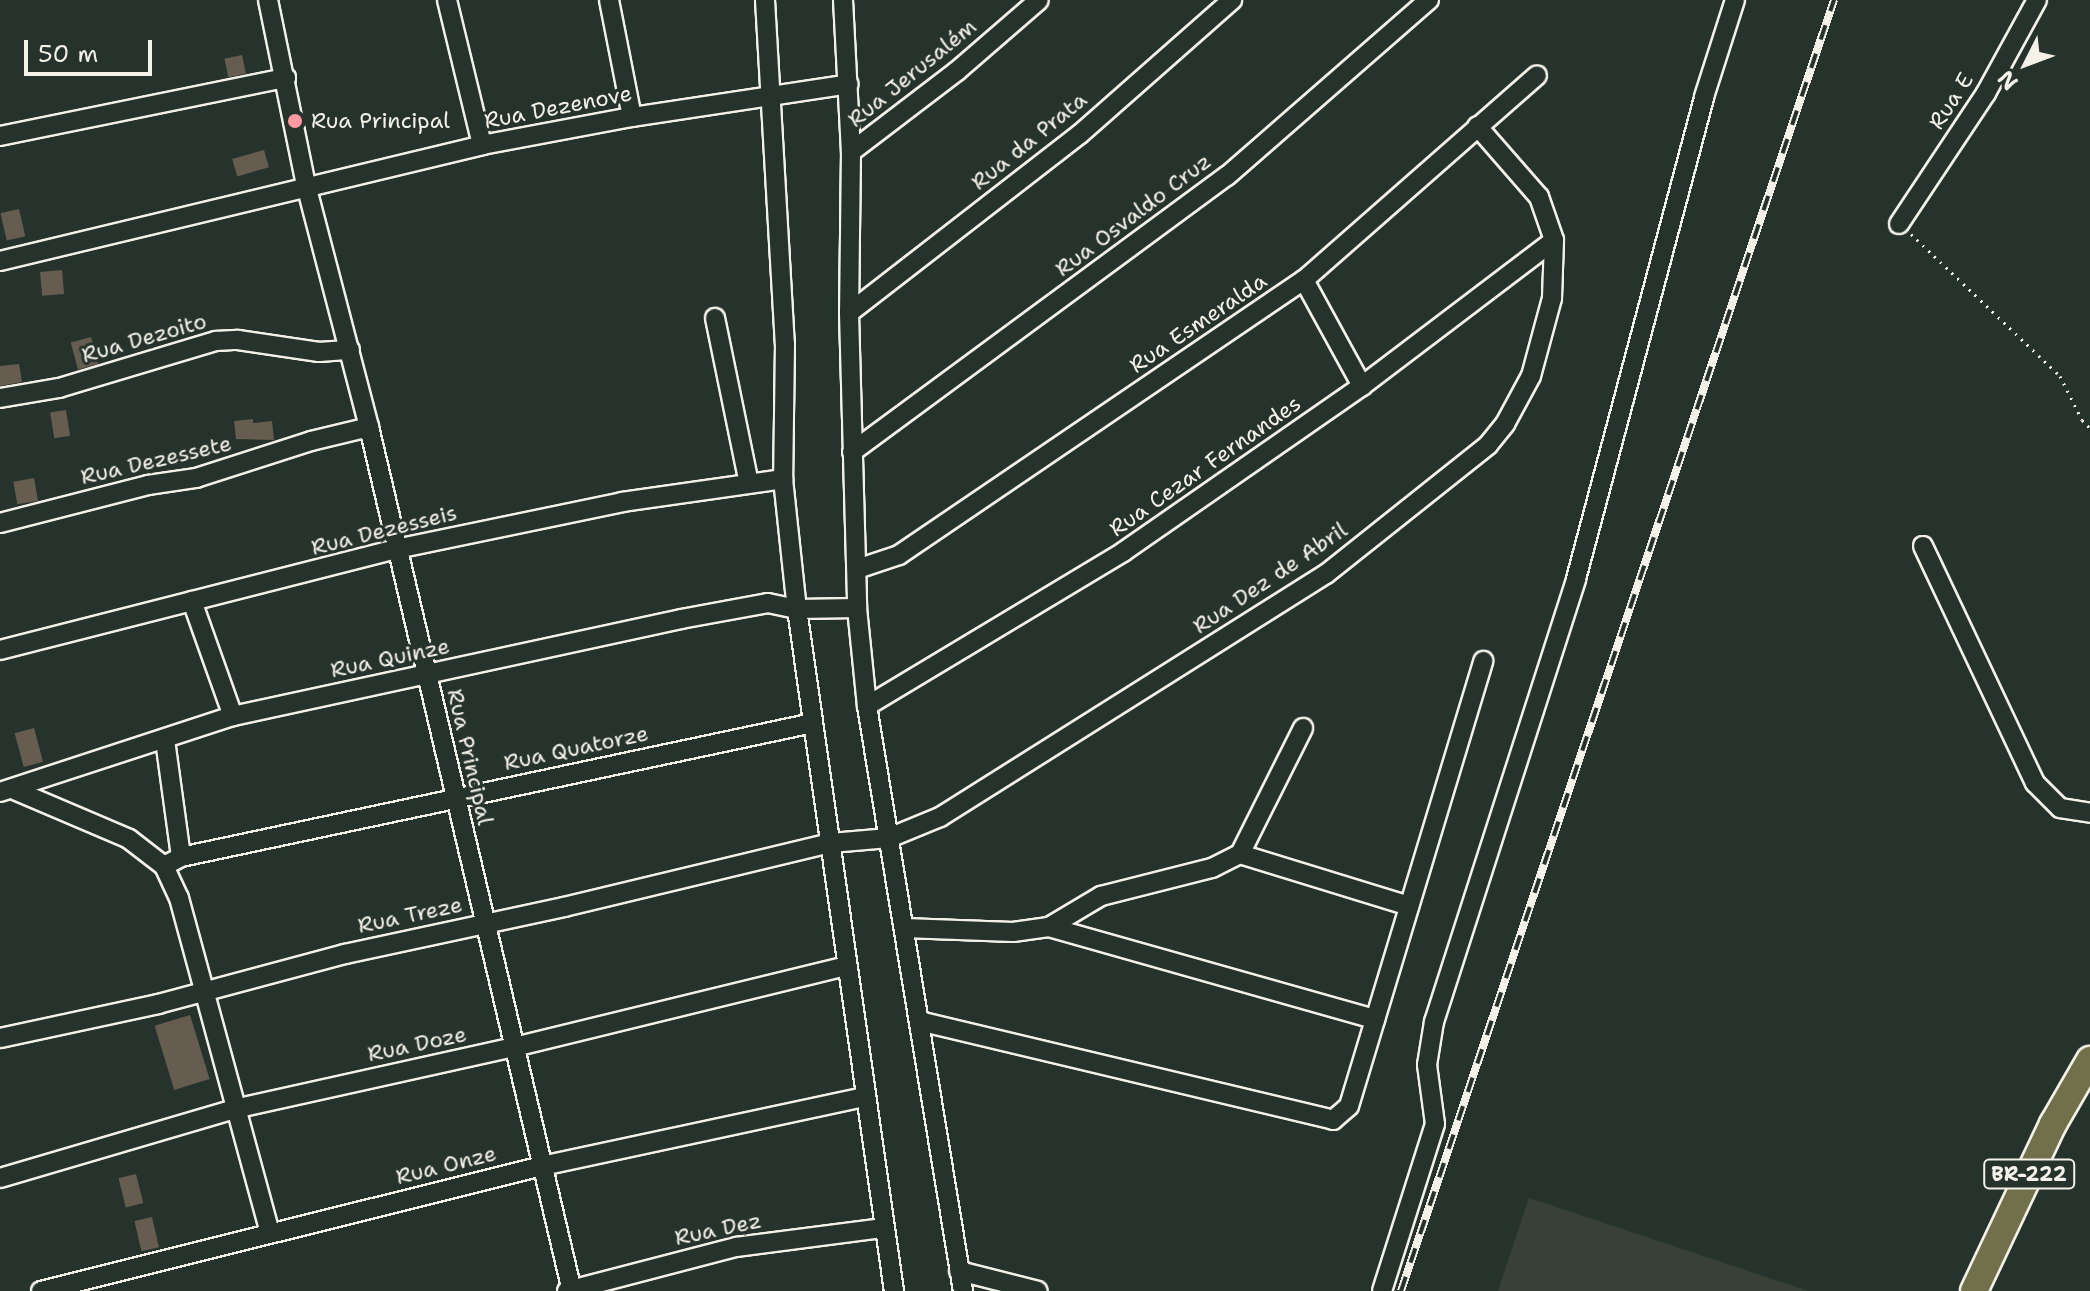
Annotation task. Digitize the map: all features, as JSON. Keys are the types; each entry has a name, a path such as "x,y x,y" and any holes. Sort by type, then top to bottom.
{"highway":[{"name":"BR-222","path":"1974,1291 2053,1124 2090,1060"}],"street":[{"name":"Rua Principal","path":"268,0 306,185 369,427 570,1290"},
{"path":"447,0 482,145"},
{"path":"609,0 632,117"},
{"path":"765,0 785,344 783,479 797,609 882,1228 894,1291"},
{"path":"843,0 851,152 849,313 857,608 867,706 963,1291"},
{"name":"Rua Jerusalém","path":"851,152 957,71 1039,0"},
{"name":"Rua da Prata","path":"849,313 1080,134 1232,0"},
{"name":"Rua Osvaldo Cruz","path":"852,452 1227,176 1429,0"},
{"path":"1382,1291 1435,1124 1427,1065 1434,1022 1576,579 1704,97 1735,0"},
{"name":"Rua E","path":"1899,224 1986,93 2037,0"},
{"name":"Rua Esmeralda","path":"857,569 899,555 1304,280 1537,75"},
{"path":"0,136 286,78"},
{"name":"Rua Dezenove","path":"0,261 482,145 632,117 849,84"},
{"name":"Rua Dez de Abril","path":"831,843 889,838 940,817 1326,574 1488,445 1517,407 1531,376 1552,298 1554,240 1539,197 1477,126"},
{"name":"Rua Cezar Fernandes","path":"867,706 1123,552 1362,386 1554,240"},
{"path":"1304,280 1362,386"},
{"path":"715,318 749,483"},
{"name":"Rua Dezoito","path":"0,398 59,388 216,341 238,340 319,352 350,350"},
{"name":"Rua Dezessete","path":"0,523 148,485 207,476 311,441 369,427"},
{"name":"Rua Dezesseis","path":"0,650 396,549 622,502 783,479"},
{"path":"1923,546 2035,783 2060,808 2090,813"},
{"path":"192,601 233,716"},
{"name":"Rua Quinze","path":"6,791 233,716 733,609 776,603 797,609 857,608"},
{"path":"919,1021 1333,1120 1349,1106 1483,661"},
{"name":"Rua Quatorze","path":"164,866 181,857 813,723"},
{"path":"904,928 1013,932 1049,927 1101,896 1212,868 1240,854 1303,728"},
{"path":"165,740 181,857"},
{"path":"6,791 129,839 164,866 179,898 270,1233"},
{"name":"Rua Treze","path":"0,1038 204,991 345,954 831,843"},
{"path":"1240,854 1409,906"},
{"path":"1049,927 1375,1019"},
{"name":"Rua Doze","path":"0,1178 234,1109 514,1047 846,966"},
{"name":"Rua Onze","path":"41,1291 542,1166 865,1097"},
{"name":"Rua Dez","path":"570,1290 736,1247 882,1228"},
{"path":"959,1271 1038,1291"}],"path":[{"path":"1899,224 1935,254 2060,376 2082,420 2090,428"}],"shaded area":[{"path":"1529,1198 1808,1291 1498,1291"}],"building":[{"path":"242,55 246,74 228,77 224,59"},
{"path":"264,150 269,167 237,176 232,159"},
{"path":"19,209 25,236 7,241 0,213"},
{"path":"62,270 64,294 42,296 40,272"},
{"path":"91,337 98,364 78,369 71,342"},
{"path":"19,364 22,382 0,386 0,366"},
{"path":"66,410 70,436 54,438 50,413"},
{"path":"253,419 253,423 272,421 274,440 236,439 234,421"},
{"path":"34,478 38,501 17,504 13,482"},
{"path":"34,728 43,762 24,767 15,733"},
{"path":"190,1015 210,1079 174,1090 155,1026"},
{"path":"136,1174 143,1203 126,1207 119,1178"},
{"path":"152,1217 159,1247 141,1251 134,1221"}],"railway":[{"path":"1401,1291 1834,0"}],"place":[{"name":"Rua Principal","path":"295,121"}]}
